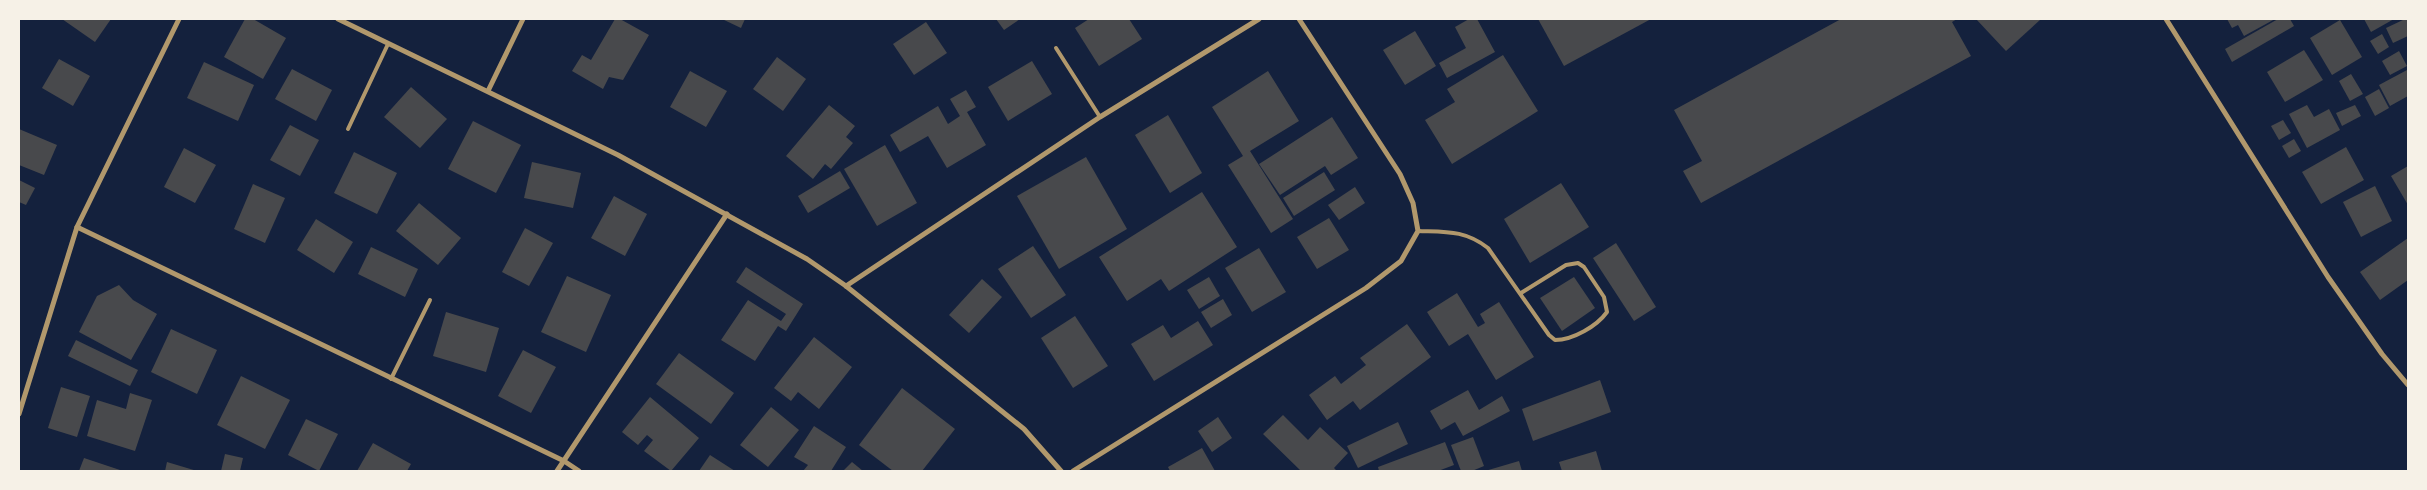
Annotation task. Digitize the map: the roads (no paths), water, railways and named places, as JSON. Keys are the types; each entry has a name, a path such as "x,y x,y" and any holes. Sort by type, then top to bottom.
{"street":[{"path":"19,414 77,227 179,19"},
{"path":"338,19 618,155 807,258 846,286 1024,429 1061,471"},
{"path":"488,91 524,19"},
{"path":"846,286 1100,117 1259,19"},
{"path":"1073,471 1366,288 1401,261 1418,231 1413,203 1400,174 1299,19"},
{"path":"2166,19 2328,277 2382,354 2408,385"},
{"path":"557,471 727,214"},
{"path":"77,227 564,461 579,471"}],"lane":[{"path":"348,129 388,44"},
{"path":"1056,48 1100,117"},
{"path":"1418,231 1456,233 1476,238 1488,248 1549,335 1555,340 1563,340 1575,336 1602,319 1607,312 1604,297 1584,267 1578,263 1566,265 1521,293"},
{"path":"391,379 430,300"}]}
